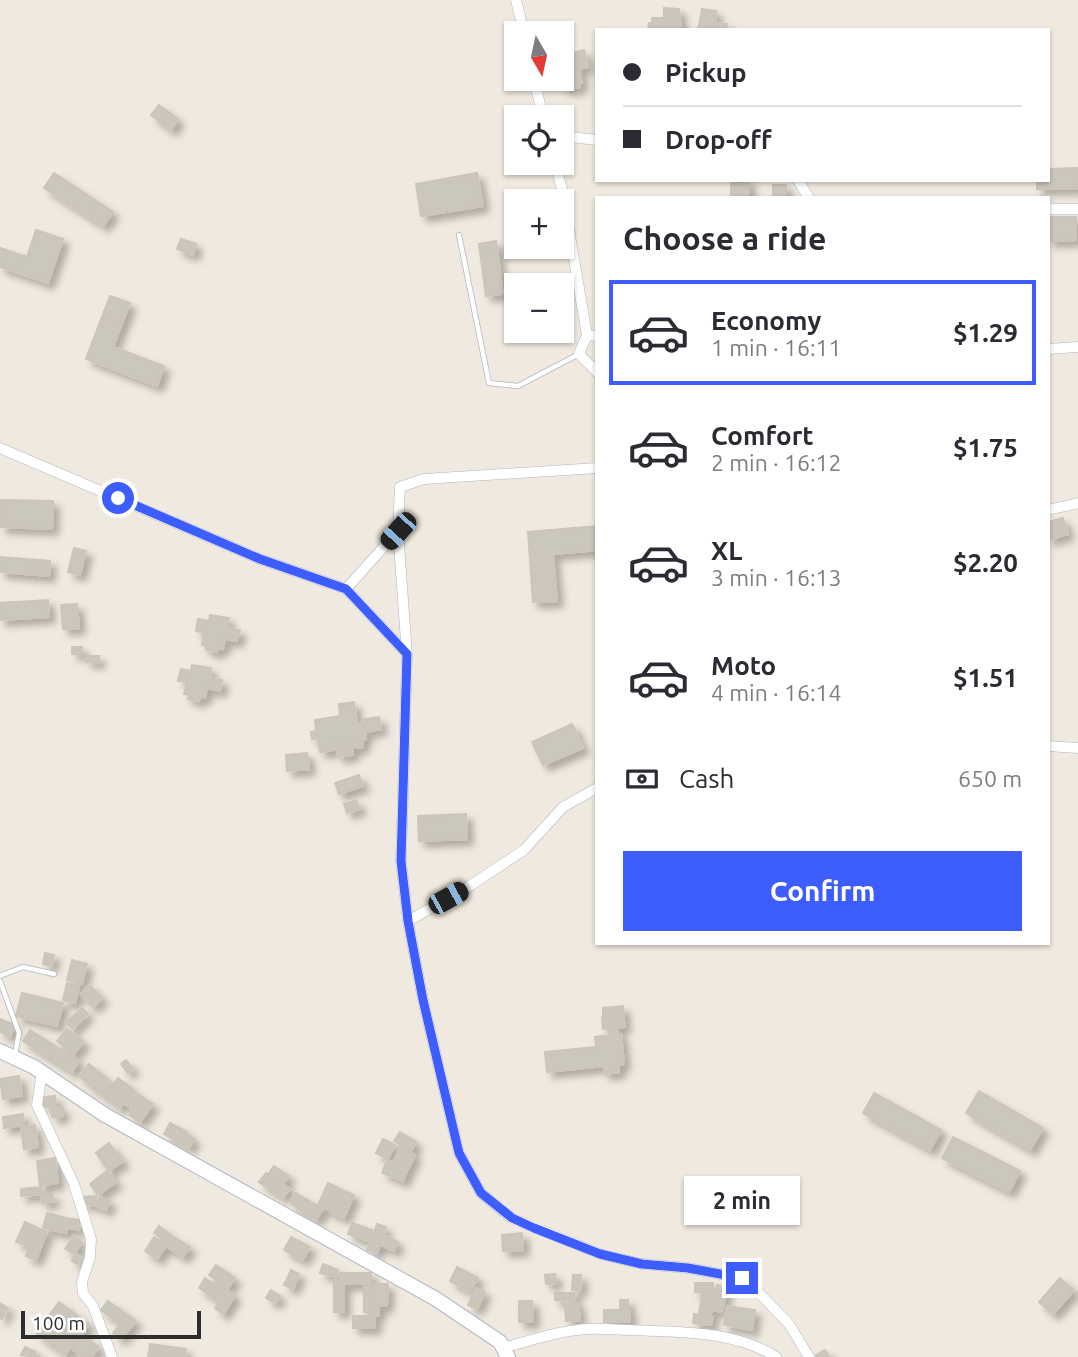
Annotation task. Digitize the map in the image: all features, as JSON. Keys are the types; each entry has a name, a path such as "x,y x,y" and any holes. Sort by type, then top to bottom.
{"street":[{"path":"516,0 521,21"},
{"path":"574,137 595,140"},
{"path":"558,175 592,336 579,354 595,370"},
{"path":"1050,209 1078,209"},
{"path":"1050,349 1078,347"},
{"path":"0,448 260,559 346,589 407,654"},
{"path":"595,468 424,479 400,487 398,531 407,654 401,861 408,921 423,1000 459,1153 481,1193 512,1218 600,1254 642,1264 688,1268 742,1278 789,1324 809,1357"},
{"path":"1050,510 1078,503"},
{"path":"346,589 398,531"},
{"path":"1050,746 1078,748"},
{"path":"408,921 468,887 524,850 563,807 595,789"},
{"path":"0,1051 42,1072 105,1115 436,1299 500,1342 505,1353 543,1337 600,1329 676,1332 738,1340 776,1357"},
{"path":"42,1072 37,1105 74,1184 90,1239 90,1256 82,1282 83,1293 93,1306 112,1357"}],"lane":[{"path":"459,235 489,383 518,386 579,354"},
{"path":"0,976 23,967 54,974"},
{"path":"0,981 19,1033 14,1058"}],"building":[{"path":"664,8 679,9 681,28 648,28 652,18 664,18"},
{"path":"702,9 716,11 715,23 727,24 726,28 698,28"},
{"path":"584,50 588,67 579,69 582,83 579,83 580,87 574,88 574,53"},
{"path":"159,105 178,119 171,130 151,115"},
{"path":"1078,168 1078,188 1037,189 1037,182 1050,182 1050,169"},
{"path":"54,173 113,212 103,226 44,188"},
{"path":"477,173 483,206 421,216 416,184"},
{"path":"731,182 749,182 749,196 731,196"},
{"path":"773,185 786,185 786,196 773,196"},
{"path":"1050,217 1076,217 1076,240 1050,241"},
{"path":"36,230 63,239 48,283 0,267 0,248 27,257"},
{"path":"181,239 196,244 193,255 177,249"},
{"path":"496,241 503,294 486,296 479,244"},
{"path":"110,296 130,303 113,347 164,366 157,386 86,359"},
{"path":"1,500 53,501 52,529 1,527"},
{"path":"1063,518 1068,534 1050,539 1050,521"},
{"path":"595,526 595,550 553,554 557,601 533,602 528,532"},
{"path":"74,548 86,551 80,575 68,572"},
{"path":"0,557 50,561 49,576 0,572"},
{"path":"48,600 49,617 0,620 0,603"},
{"path":"77,604 79,628 63,629 61,605"},
{"path":"210,615 229,618 227,628 240,630 237,641 225,639 223,649 218,648 217,652 206,650 206,646 202,645 204,633 196,631 198,619 209,621"},
{"path":"72,647 82,647 82,654 72,654"},
{"path":"86,656 99,656 99,662 86,662"},
{"path":"192,665 211,668 209,677 222,680 220,691 207,688 205,698 200,697 199,701 188,699 189,695 184,694 187,682 178,681 181,669 191,671"},
{"path":"354,702 357,724 364,723 366,739 362,740 363,747 353,748 351,742 353,755 338,757 336,744 333,744 334,750 320,752 318,738 312,739 311,732 316,731 315,720 340,716 339,704"},
{"path":"379,717 381,729 366,732 364,719"},
{"path":"572,724 583,748 543,765 532,742"},
{"path":"307,753 309,769 287,771 286,755"},
{"path":"359,775 363,786 339,794 335,783"},
{"path":"356,800 360,809 347,813 344,804"},
{"path":"466,814 467,839 419,841 418,816"},
{"path":"45,953 54,955 51,966 43,964"},
{"path":"72,960 87,964 82,984 67,980"},
{"path":"67,983 79,986 75,1003 63,1000"},
{"path":"90,985 102,998 93,1007 81,994"},
{"path":"22,993 63,1003 57,1026 16,1016"},
{"path":"623,1006 624,1014 616,1015 623,1015 625,1027 617,1028 618,1034 621,1034 624,1064 619,1065 619,1072 604,1074 604,1066 547,1072 545,1052 596,1047 595,1037 612,1035 611,1029 603,1029 602,1017 610,1016 603,1016 603,1008"},
{"path":"82,1008 88,1014 72,1029 66,1022"},
{"path":"0,1019 15,1025 10,1037 0,1032"},
{"path":"67,1029 84,1042 74,1054 57,1041"},
{"path":"30,1030 79,1061 72,1072 23,1041"},
{"path":"126,1060 133,1069 128,1073 121,1064"},
{"path":"89,1064 112,1083 102,1095 79,1076"},
{"path":"19,1076 22,1096 3,1099 0,1079"},
{"path":"118,1078 132,1088 127,1096 113,1085"},
{"path":"111,1086 127,1098 120,1108 104,1096"},
{"path":"133,1091 141,1096 132,1109 125,1104"},
{"path":"979,1091 1043,1128 1030,1150 966,1113"},
{"path":"874,1093 941,1130 930,1150 863,1113"},
{"path":"55,1096 56,1106 44,1107 44,1097"},
{"path":"142,1097 153,1104 140,1122 129,1115"},
{"path":"52,1108 63,1108 62,1117 52,1117"},
{"path":"23,1114 24,1125 4,1128 3,1117"},
{"path":"170,1123 187,1132 181,1143 164,1134"},
{"path":"35,1125 38,1147 24,1149 21,1127"},
{"path":"400,1132 416,1142 411,1151 394,1141"},
{"path":"188,1135 194,1139 189,1148 182,1144"},
{"path":"953,1137 1020,1171 1009,1192 942,1158"},
{"path":"383,1139 395,1145 388,1159 376,1153"},
{"path":"109,1143 123,1161 109,1171 96,1153"},
{"path":"401,1148 415,1155 409,1168 394,1161"},
{"path":"55,1158 58,1183 40,1186 37,1161"},
{"path":"387,1160 408,1169 403,1181 382,1173"},
{"path":"274,1166 289,1176 284,1183 269,1173"},
{"path":"107,1171 116,1182 98,1195 90,1184"},
{"path":"266,1173 290,1189 283,1198 259,1182"},
{"path":"328,1183 339,1188 329,1210 318,1205"},
{"path":"42,1187 43,1194 21,1196 21,1189"},
{"path":"340,1189 354,1195 344,1218 330,1212"},
{"path":"296,1193 323,1209 316,1220 290,1203"},
{"path":"52,1194 54,1201 42,1203 41,1196"},
{"path":"96,1196 96,1204 83,1205 82,1197"},
{"path":"100,1197 110,1201 106,1210 96,1206"},
{"path":"47,1213 70,1219 66,1233 43,1228"},
{"path":"71,1219 80,1220 79,1230 69,1228"},
{"path":"25,1222 36,1227 28,1246 16,1242"},
{"path":"352,1223 372,1230 368,1241 348,1234"},
{"path":"377,1224 386,1227 377,1253 367,1250"},
{"path":"159,1226 172,1236 167,1243 154,1233"},
{"path":"37,1228 47,1232 36,1260 26,1256"},
{"path":"522,1233 523,1250 503,1251 502,1235"},
{"path":"74,1236 82,1242 74,1254 65,1249"},
{"path":"386,1236 398,1242 394,1251 381,1245"},
{"path":"154,1237 167,1245 157,1259 145,1251"},
{"path":"174,1237 190,1247 183,1257 167,1247"},
{"path":"291,1237 310,1247 303,1260 284,1250"},
{"path":"76,1254 81,1257 77,1264 72,1261"},
{"path":"323,1264 338,1270 336,1277 320,1273"},
{"path":"216,1265 235,1278 228,1288 209,1275"},
{"path":"457,1267 478,1278 470,1292 450,1281"},
{"path":"291,1270 299,1274 293,1289 284,1285"},
{"path":"340,1273 371,1273 371,1284 340,1284"},
{"path":"555,1274 556,1283 546,1284 545,1275"},
{"path":"573,1275 581,1275 580,1291 572,1290"},
{"path":"205,1278 224,1290 217,1300 199,1288"},
{"path":"1060,1278 1074,1290 1053,1314 1039,1302"},
{"path":"334,1280 340,1280 340,1285 344,1285 344,1312 334,1312"},
{"path":"695,1283 713,1283 713,1292 695,1292"},
{"path":"373,1284 388,1284 387,1306 372,1305"},
{"path":"717,1285 727,1287 722,1312 712,1310"},
{"path":"364,1286 370,1286 370,1313 364,1312"},
{"path":"476,1288 485,1292 477,1309 468,1305"},
{"path":"227,1290 235,1296 223,1314 215,1308"},
{"path":"271,1290 280,1296 275,1303 266,1298"},
{"path":"555,1293 575,1293 574,1301 555,1300"},
{"path":"702,1293 713,1294 711,1315 699,1314"},
{"path":"620,1300 628,1300 628,1308 620,1308"},
{"path":"108,1301 126,1314 119,1323 101,1310"},
{"path":"519,1301 532,1301 533,1322 519,1322"},
{"path":"59,1302 89,1324 65,1355 36,1333"},
{"path":"0,1303 8,1308 2,1319 0,1318"},
{"path":"578,1303 580,1320 566,1321 565,1304"},
{"path":"727,1306 755,1310 752,1330 724,1325"},
{"path":"371,1307 379,1307 379,1315 371,1316"},
{"path":"604,1310 630,1310 630,1322 604,1322"},
{"path":"694,1314 713,1317 711,1325 693,1323"},
{"path":"128,1315 136,1321 121,1339 113,1333"},
{"path":"353,1316 375,1316 375,1328 353,1328"},
{"path":"83,1336 99,1347 92,1357 83,1357 73,1350"},
{"path":"150,1344 186,1349 185,1357 148,1357"},
{"path":"25,1347 36,1352 34,1357 21,1355"},
{"path":"825,1350 830,1357 817,1357 816,1355"}],"route":[{"path":"118,498 260,559 346,589 407,654 401,861 408,921 423,1000 459,1153 481,1193 512,1218 600,1254 642,1264 688,1268 742,1278"}]}
